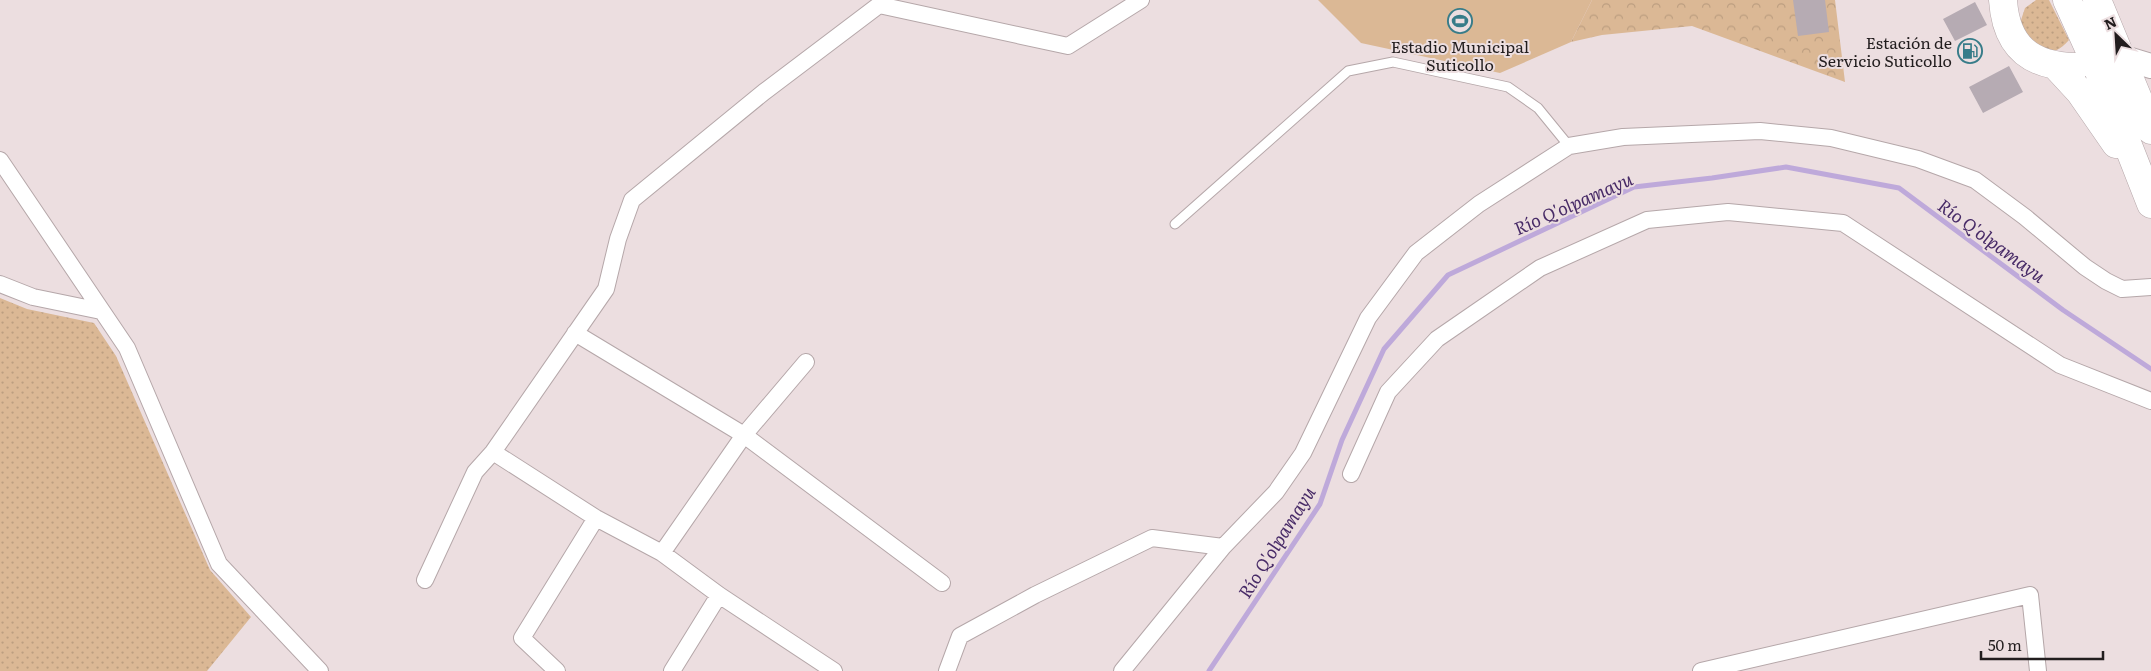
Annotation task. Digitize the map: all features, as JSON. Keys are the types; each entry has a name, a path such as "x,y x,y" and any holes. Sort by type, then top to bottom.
{"highway":[{"path":"2003,0 2012,37 2024,53 2056,66 2078,67 2109,60"},
{"path":"2067,0 2109,60 2151,130"},
{"path":"2097,0 2109,60 2147,194"},
{"path":"2056,66 2080,92 2147,194"}],"main road":[{"path":"2109,60 2151,66"}],"street":[{"path":"425,580 475,472 493,452 606,289 618,239 632,200 764,92 879,5 1068,46 1141,0"},
{"path":"1122,671 1222,547 1276,492 1303,453 1368,318 1416,253 1479,204 1569,146 1623,136 1760,131 1831,138 1898,155 1975,180 2025,217 2085,267 2106,281 2122,289 2151,287"},
{"path":"0,160 127,348 219,564 320,671"},
{"path":"1351,474 1388,392 1437,339 1540,268 1647,220 1728,212 1843,223 2060,366 2151,401"},
{"path":"0,284 32,297 101,311"},
{"path":"575,334 744,435 942,583"},
{"path":"662,553 744,435 806,362"},
{"path":"493,452 596,518 662,553 719,595 834,671"},
{"path":"557,671 522,638 596,518"},
{"path":"947,671 960,636 1035,595 1152,538 1222,547"},
{"path":"1710,670 2030,594 2038,671"},
{"path":"672,671 719,595"}],"lane":[{"path":"1175,224 1348,71 1393,62 1508,87 1538,108 1569,146"}],"green space":[{"name":"Estadio Municipal Suticollo","path":"1318,0 1592,0 1571,42 1500,73 1361,43"},
{"path":"1592,0 1835,0 1845,82 1692,26 1602,35 1571,42"},
{"path":"2036,0 2049,0 2069,40 2060,49 2053,52 2040,53 2019,26 2025,8"},
{"path":"0,298 27,309 94,323 116,356 210,570 251,617 207,671 0,671"}],"building":[{"path":"1793,0 1825,0 1829,32 1798,36"},
{"path":"1975,2 1987,25 1955,41 1943,19"},
{"path":"2009,66 2023,92 1983,113 1969,87"}],"waterway":[{"name":"Río Q'olpamayu","path":"1209,671 1320,504 1342,440 1384,349 1448,275 1634,187 1786,167 1899,188 2063,310 2151,369"}],"place":[{"name":"Estadio Municipal Suticollo","path":"1460,21"},
{"name":"Estación de Servicio Suticollo","path":"1970,51"}]}
